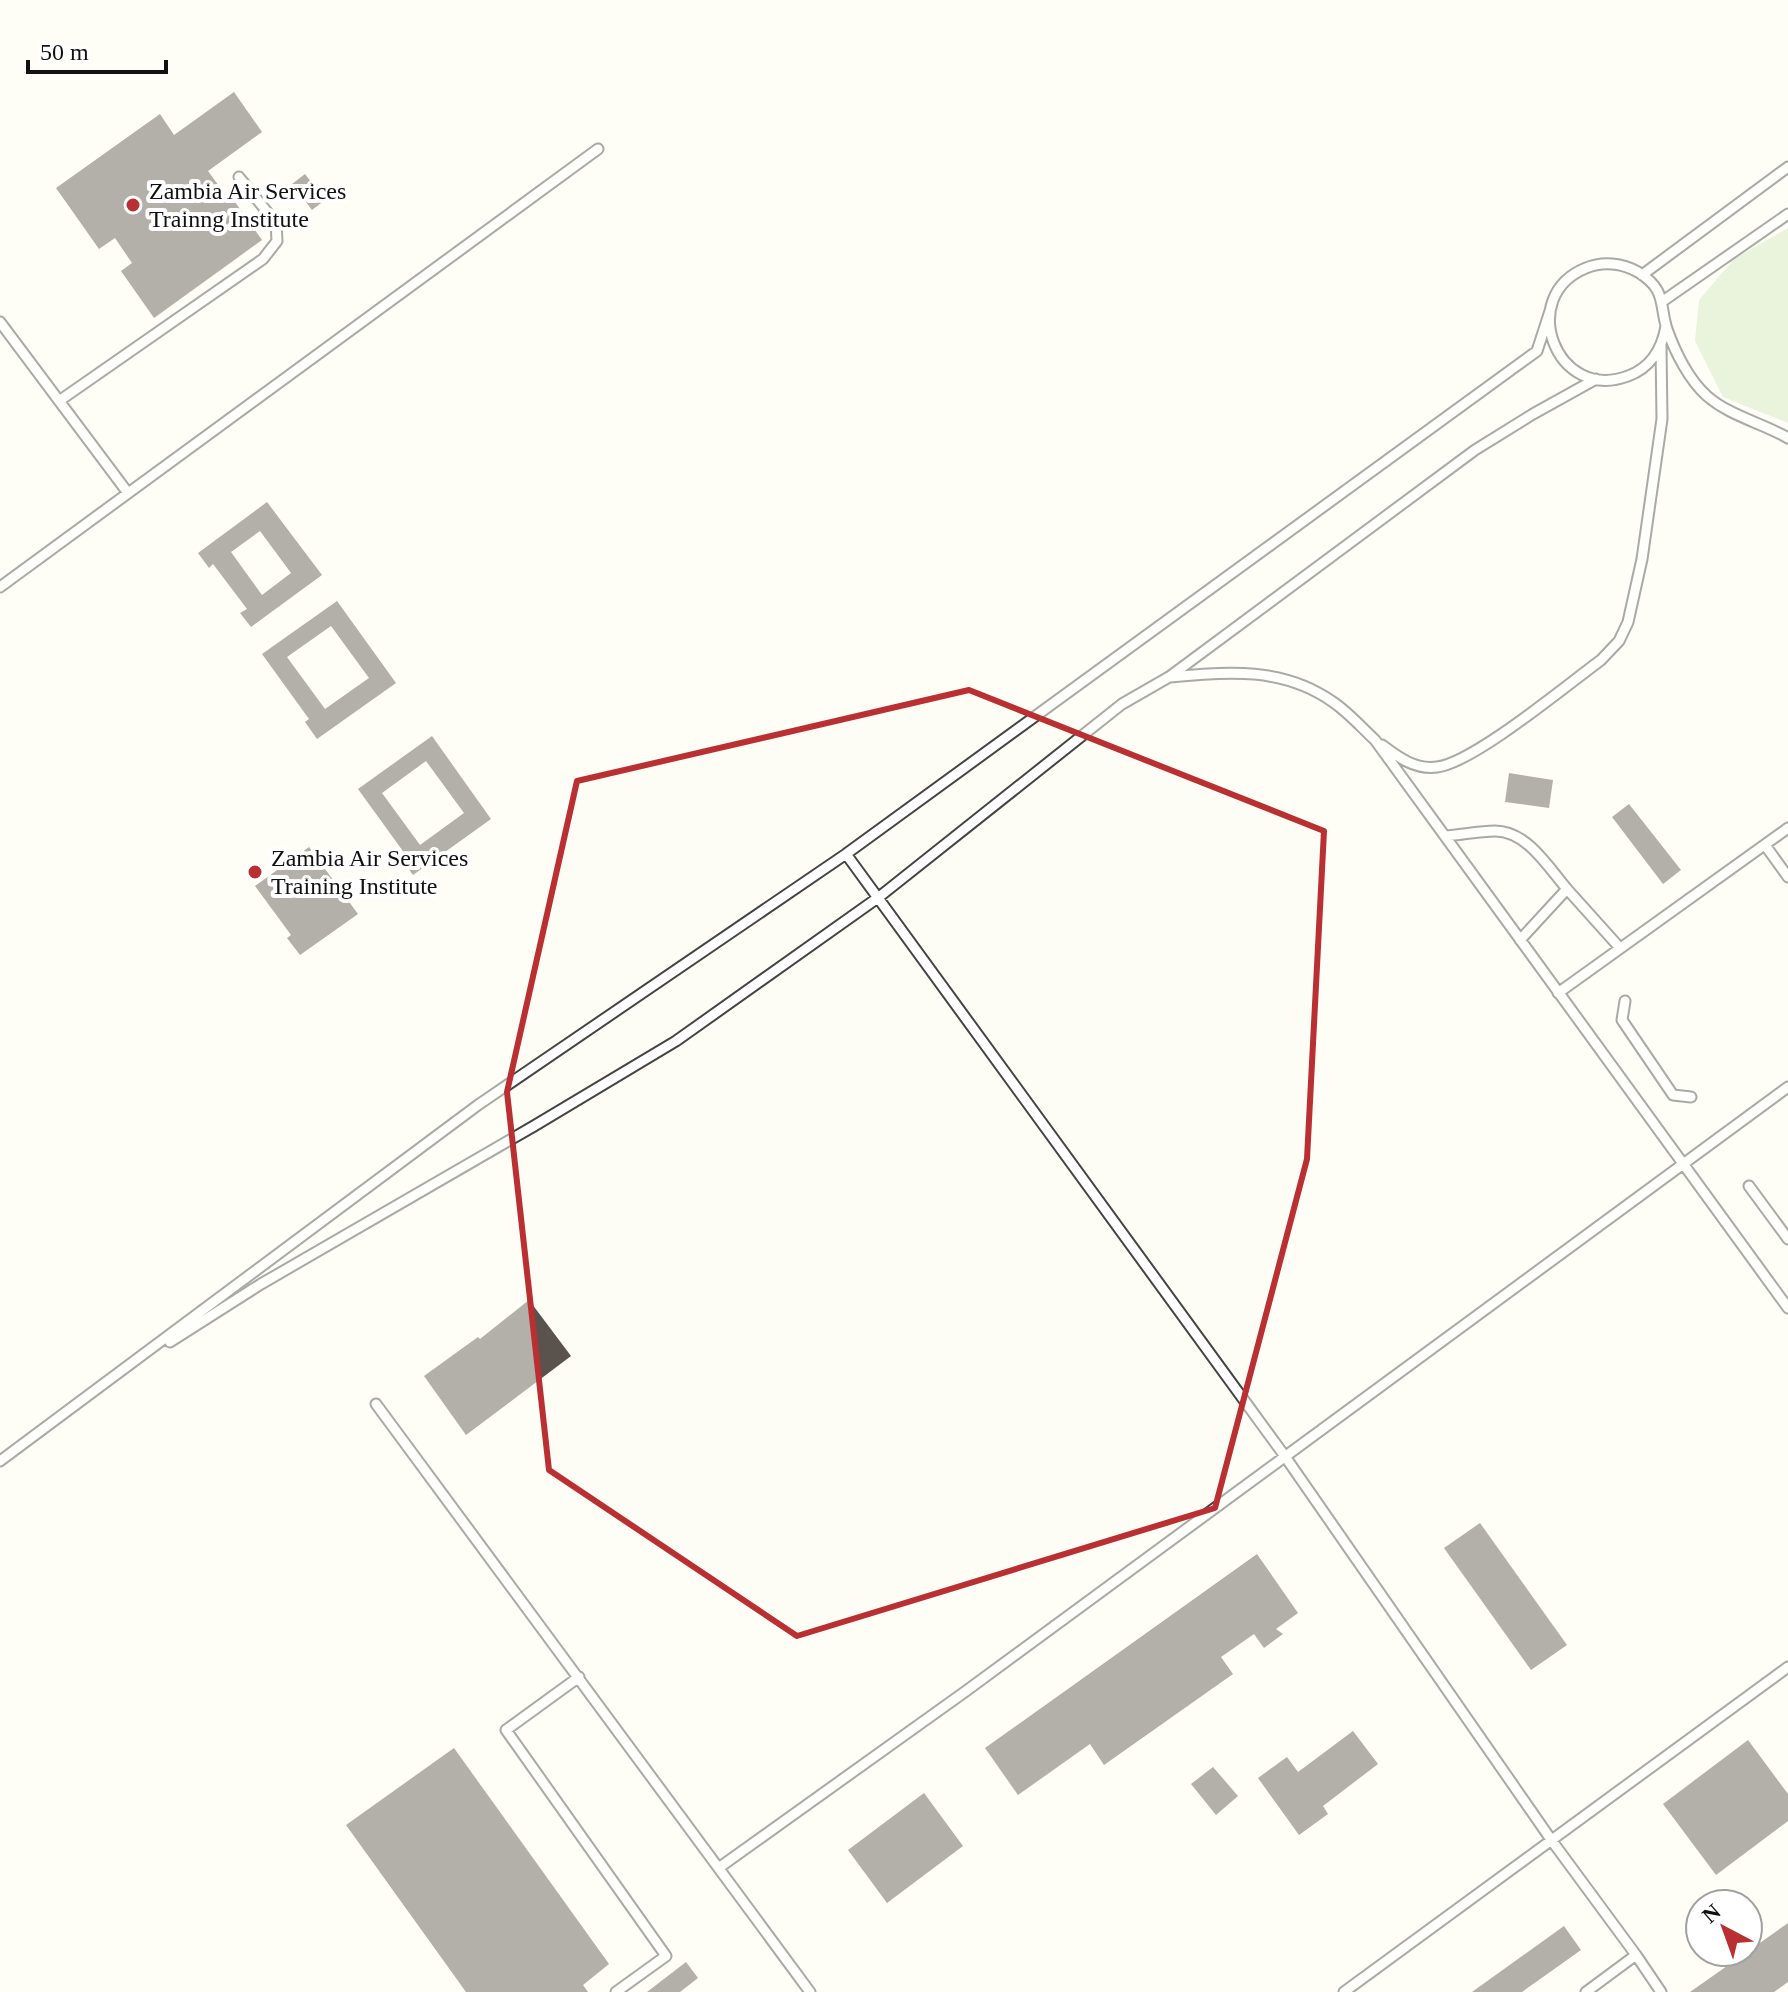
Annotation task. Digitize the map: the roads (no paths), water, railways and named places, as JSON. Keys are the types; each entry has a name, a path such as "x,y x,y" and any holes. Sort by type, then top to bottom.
{"lane":[{"path":"0,587 598,149"},
{"path":"1642,275 1788,167"},
{"path":"59,401 263,259 277,241 276,223 239,177"},
{"path":"1663,301 1788,214"},
{"path":"0,1461 478,1105 846,854 1537,351 1554,298 1570,278 1593,265 1619,264 1642,275 1658,291 1663,301 1666,326 1684,367 1706,396 1730,411 1788,438"},
{"path":"1550,311 1551,337 1563,360 1572,369 1596,379 1614,380 1634,374 1654,357 1661,346"},
{"path":"0,322 128,493"},
{"path":"1169,677 1257,672 1289,680 1333,701 1375,740 1408,764 1437,768 1471,754 1601,660 1619,641 1628,622 1642,559 1662,419 1661,346 1666,326"},
{"path":"106,1382 261,1284 676,1041 879,897 1122,704 1169,677 1475,450 1596,379"},
{"path":"1375,740 1682,1163 1784,1293 1788,1308"},
{"path":"1558,993 1788,828"},
{"path":"1445,836 1497,831 1523,839 1620,948"},
{"path":"1765,845 1788,877"},
{"path":"846,854 1284,1455 1552,1841 1661,1992"},
{"path":"1520,940 1567,889"},
{"path":"1625,1001 1622,1020 1643,1053 1673,1095 1691,1097"},
{"path":"720,1867 966,1691 1788,1087"},
{"path":"1749,1186 1788,1239"},
{"path":"376,1404 810,1992"},
{"path":"1344,1992 1788,1667"},
{"path":"579,1677 506,1730 666,1956 616,1992"},
{"path":"1586,1992 1636,1955"}],"place":[{"name":"Zambia Air Services Trainng Institute","path":"133,205"},
{"name":"Zambia Air Services Training Institute","path":"255,872"}]}
